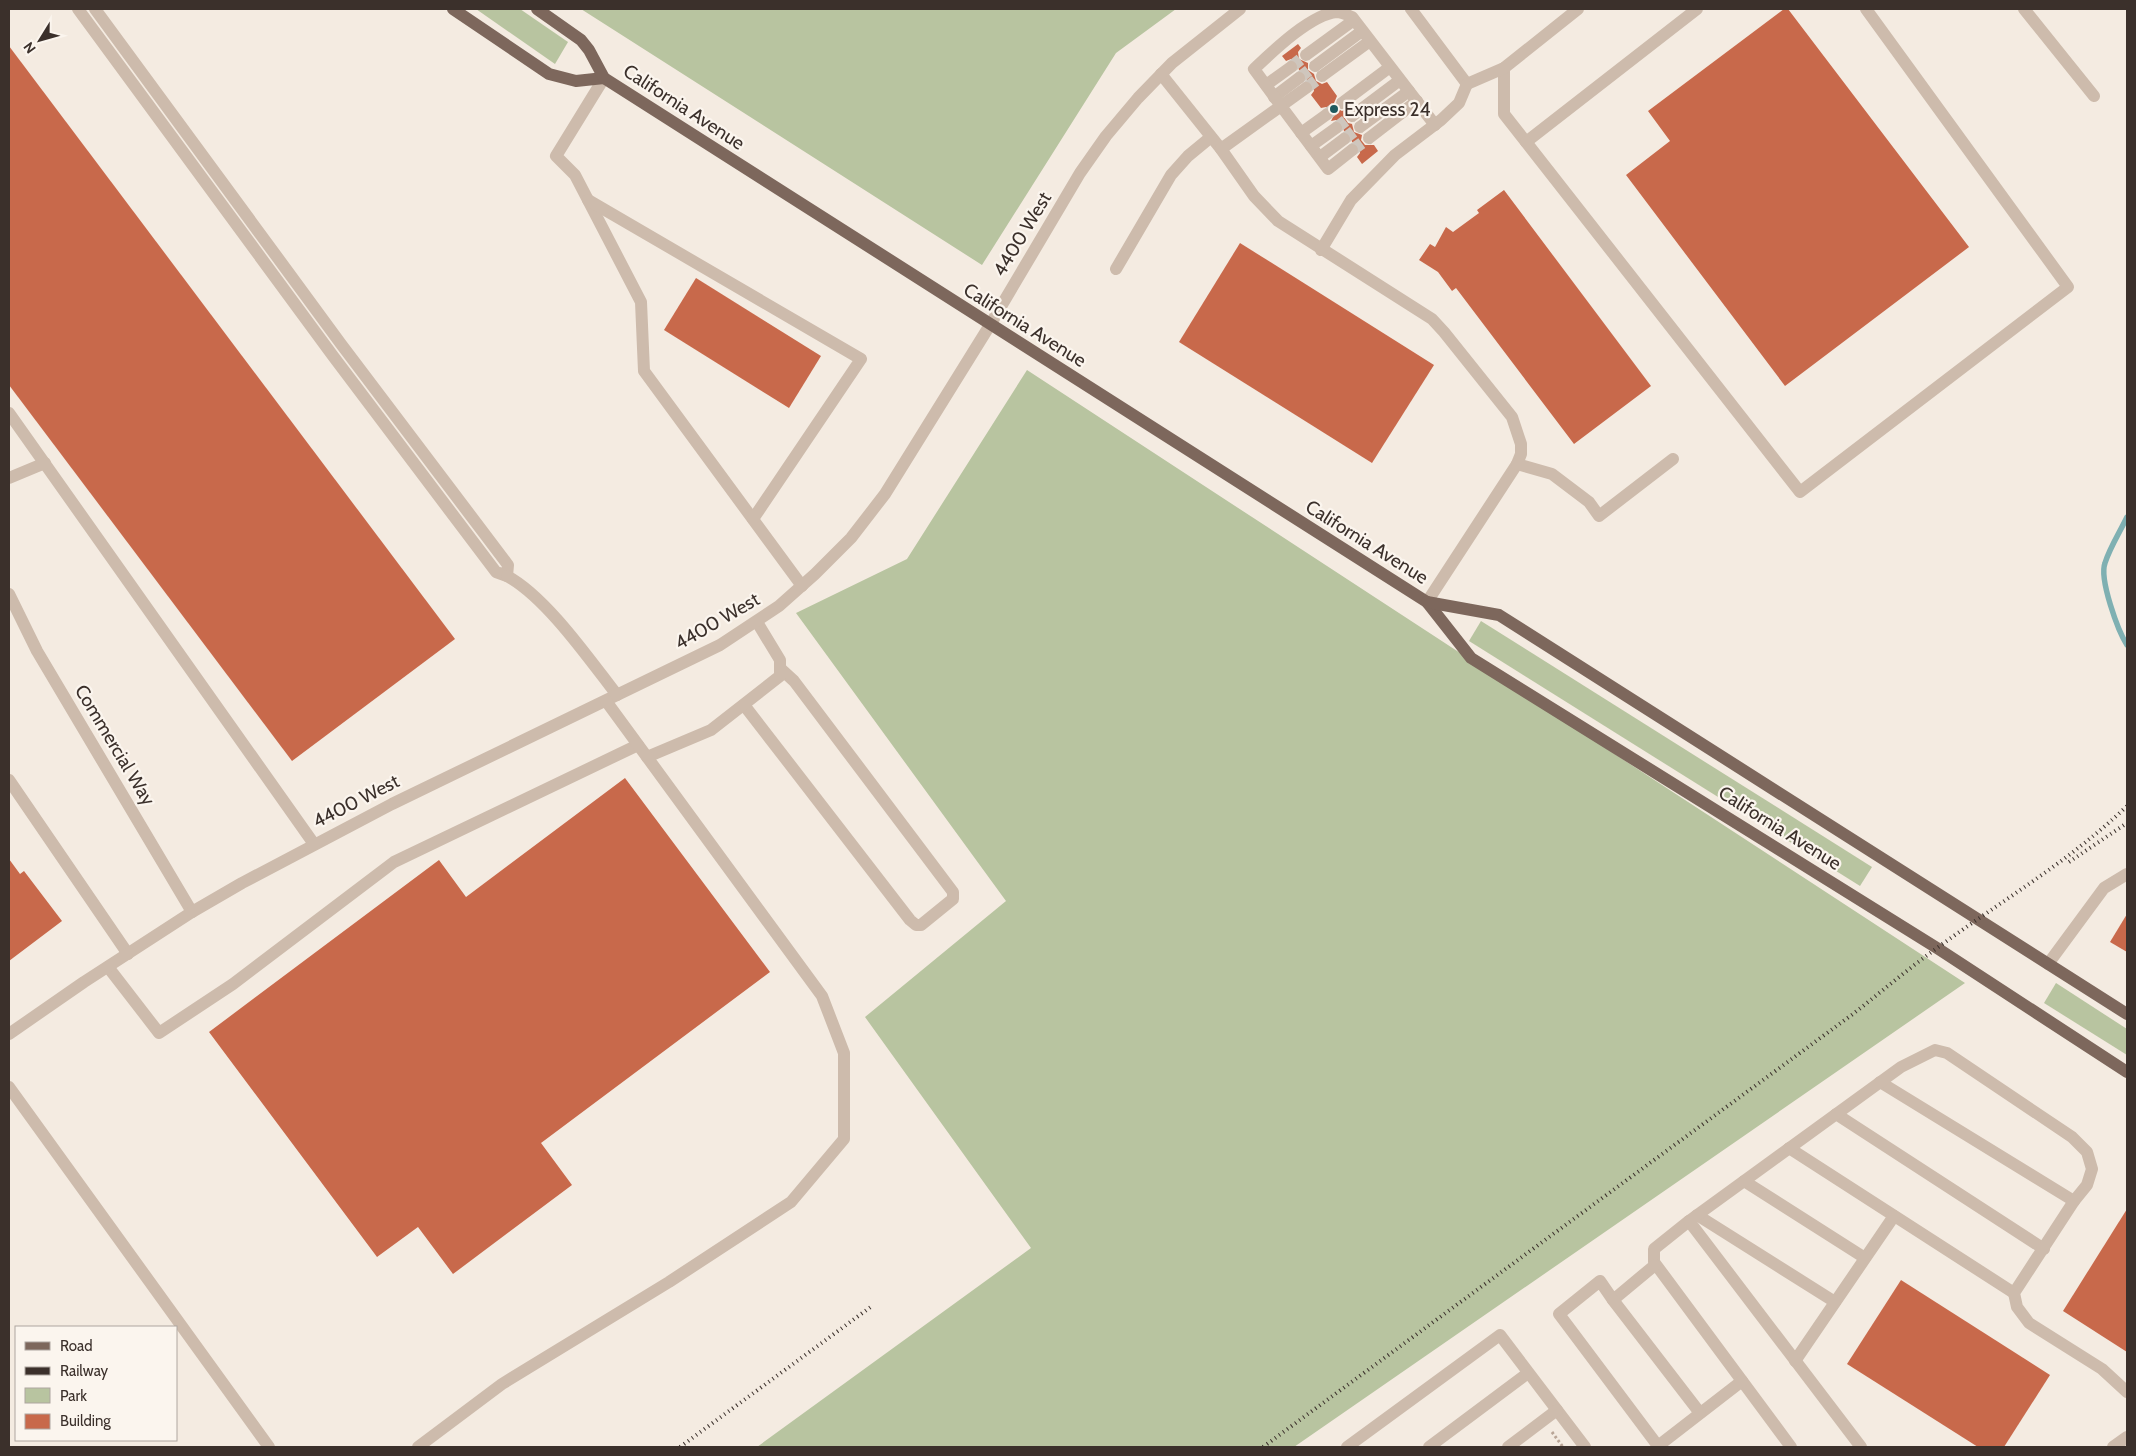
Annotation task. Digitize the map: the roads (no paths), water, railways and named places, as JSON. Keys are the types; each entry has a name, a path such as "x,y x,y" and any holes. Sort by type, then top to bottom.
{"main road":[{"name":"California Avenue","path":"453,9 548,74 576,80 604,78"},
{"name":"California Avenue","path":"537,9 581,40 589,50 604,78 1427,602 1471,658 1937,948 2127,1072"},
{"name":"California Avenue","path":"1427,602 1499,615 2127,1014"}],"street":[{"path":"78,9 339,364 496,572 522,584 567,632 612,698 638,745 822,996 844,1053 844,1139 792,1202 669,1282 502,1384 418,1447"},
{"path":"95,9 341,344 508,564 508,576"},
{"name":"4400 West","path":"9,1034 192,912 314,844 392,804 720,645 757,622 802,586 851,538 885,494 990,325 1080,173 1118,121 1162,74 1208,33 1240,9"},
{"path":"1410,9 1467,84"},
{"path":"1321,250 1351,200 1395,155 1435,125 1459,103 1467,84 1504,68 1578,9"},
{"path":"1526,142 1697,9"},
{"path":"1504,68 1504,114 1800,492 2068,287 1866,9"},
{"path":"2024,9 2094,96"},
{"path":"1352,150 1328,169 1254,70 1274,50 1320,16 1339,12 1352,17 1435,125"},
{"path":"1306,55 1354,20"},
{"path":"1318,71 1366,36"},
{"path":"1266,85 1291,67"},
{"path":"1342,103 1390,67"},
{"path":"1162,74 1267,211 1292,231 1321,250 1432,318 1512,417 1521,444 1521,454 1517,464 1427,602"},
{"path":"604,78 556,156 575,175 641,302 644,371 802,586"},
{"path":"1352,116 1400,80"},
{"path":"1221,149 1302,83"},
{"path":"1360,127 1413,96"},
{"path":"1369,138 1413,96"},
{"path":"1301,133 1326,115"},
{"path":"1311,146 1336,128"},
{"path":"1116,269 1171,175 1188,156 1211,137"},
{"path":"1320,157 1344,139"},
{"path":"588,200 861,359 753,519"},
{"path":"9,413 314,844"},
{"path":"1517,464 1552,474 1589,502 1599,516 1673,460"},
{"path":"9,478 45,462"},
{"name":"Commercial Way","path":"9,594 37,651 192,912"},
{"path":"648,757 711,730 780,676 782,670 780,660 757,622"},
{"path":"744,705 910,920 916,925 921,926 945,907 953,899 953,892 794,680 782,670"},
{"path":"108,967 159,1033 233,984 394,862 638,745"},
{"path":"9,780 128,954"},
{"path":"2048,964 2104,888 2127,874"},
{"path":"1791,1447 1655,1264 1654,1249 1693,1218 1901,1067 1935,1050 1947,1053 2072,1137 2087,1152 2092,1169 2087,1185 2014,1293"},
{"path":"1880,1082 2074,1202"},
{"path":"12,1092 269,1447"},
{"path":"1836,1114 2044,1249"},
{"path":"1789,1148 2014,1293 2017,1307 2029,1323 2102,1369 2127,1392"},
{"path":"1744,1181 1865,1258"},
{"path":"1795,1361 1894,1216"},
{"path":"1693,1218 1835,1302"},
{"path":"1693,1218 1795,1361 1861,1447"},
{"path":"1614,1300 1655,1264"},
{"path":"1700,1413 1600,1281 1558,1314 1658,1446 1742,1381"},
{"path":"1347,1447 1500,1335 1585,1447"},
{"path":"1429,1447 1528,1373"},
{"path":"1508,1447 1557,1410"},
{"path":"2113,1447 2127,1437"}],"waterway":[{"path":"2127,517 2110,551 2104,571 2110,605 2127,645"}],"tunnel":[{"path":"1291,67 1306,55"},
{"path":"1299,78 1315,66"},
{"path":"1306,88 1322,76"},
{"path":"1326,115 1342,103"},
{"path":"1336,128 1352,116"},
{"path":"1344,139 1360,127"},
{"path":"1352,150 1369,138"}],"railway":[{"path":"1263,1447 1853,1014 1937,948 2059,863 2127,806"},
{"path":"2069,862 2127,823"},
{"path":"680,1447 872,1306"}],"place":[{"name":"Express 24","path":"1334,109"}]}
